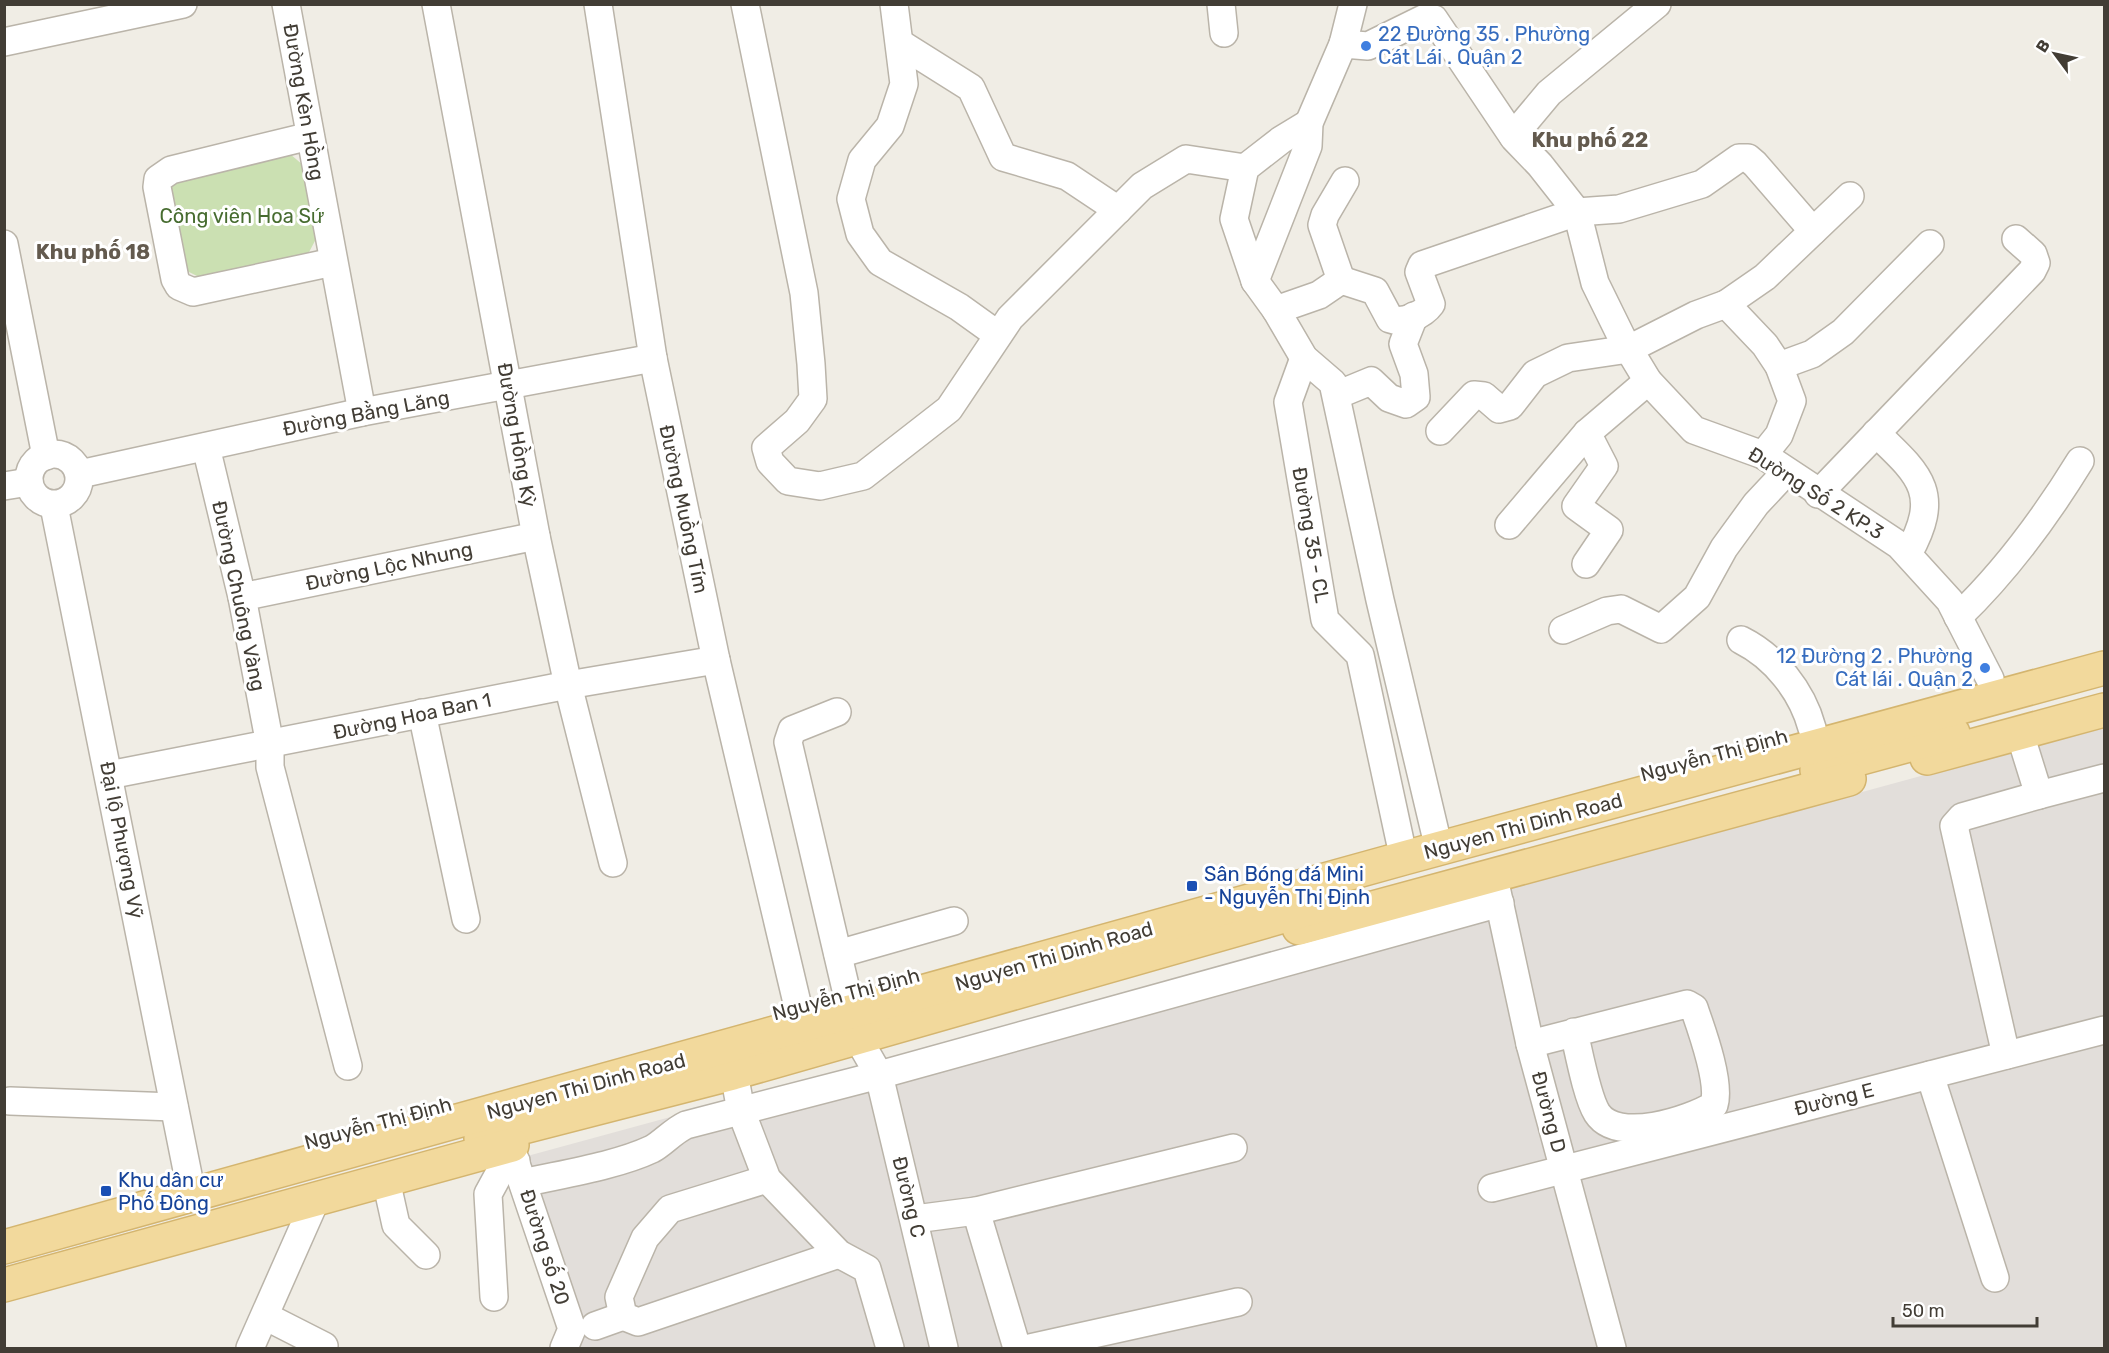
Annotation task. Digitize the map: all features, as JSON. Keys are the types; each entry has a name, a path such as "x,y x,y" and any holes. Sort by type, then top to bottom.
{"main road":[{"name":"Nguyễn Thị Định","path":"4,1285 318,1190 386,1180 515,1155 736,1089 806,1037 860,1033 1442,860 1812,728 1991,689 2104,647"},
{"name":"Nguyen Thi Dinh Road","path":"1442,860 1991,689 2104,668"},
{"name":"Nguyen Thi Dinh Road","path":"1442,860 2104,692"},
{"name":"Nguyễn Thị Định","path":"4,1226 188,1175 806,1037 860,1033 1264,952 1407,869 1442,860 1496,889 2104,710"},
{"name":"Nguyen Thi Dinh Road","path":"860,1033 1407,869"},
{"name":"Nguyen Thi Dinh Road","path":"4,1247 806,1037"},
{"name":"Nguyen Thi Dinh Road","path":"4,1268 318,1190 515,1155"}],"street":[{"path":"4,42 183,4"},
{"name":"Đường Kèn Hồng","path":"286,4 363,412"},
{"name":"Đường Hồng Kỳ","path":"436,4 536,536 568,685 613,863"},
{"name":"Đường Muồng Tím","path":"598,4 653,358 716,660 806,1037"},
{"path":"745,4 804,293 813,399 797,422 766,448 770,462 788,481 820,486 863,476 949,409 1010,318 1142,186 1186,159 1245,168"},
{"path":"894,4 901,44 904,84 890,126 862,160 851,199 860,234 880,262 959,307 998,335"},
{"path":"1221,4 1224,33"},
{"path":"1255,281 1308,146 1309,123 1343,44 1353,4"},
{"path":"1513,136 1549,93 1657,4"},
{"name":"Đường Số 2 KP.3","path":"1343,44 1368,46 1425,18 1443,12 1513,136 1540,165 1577,212 1595,283 1648,381 1694,429 1763,455 1818,494 1899,545 1950,601 1991,689"},
{"path":"901,44 971,88 1003,157 1067,176 1118,210"},
{"path":"1309,123 1281,140 1245,168 1234,219 1255,281 1276,309 1304,358 1334,383 1380,600 1442,860"},
{"path":"310,136 171,170 158,179 157,187 175,279 185,290 193,292 333,262"},
{"path":"1341,280 1375,291 1390,319 1404,321 1431,304 1419,272 1422,265 1577,212 1619,209 1702,184 1739,158 1748,158 1813,231"},
{"path":"1341,280 1322,225 1324,214 1346,181"},
{"path":"1440,431 1474,395 1484,396 1499,409 1510,406 1535,374 1568,357 1629,349 1696,315 1726,304 1765,277 1850,196"},
{"path":"1818,494 2032,271 2036,263 2033,254 2016,239"},
{"path":"4,244 46,456"},
{"path":"1779,366 1812,354 1843,332 1930,244"},
{"path":"1276,309 1319,295 1341,280"},
{"path":"1726,304 1765,345 1779,366 1792,401 1779,435 1763,455"},
{"path":"1337,395 1371,381 1389,398 1406,404 1416,397 1414,374 1403,344 1414,316"},
{"name":"Đường Bằng Lăng","path":"80,474 363,412 653,358"},
{"name":"Đường 35 - CL","path":"1304,358 1288,402 1325,620 1360,655 1407,869"},
{"path":"1509,525 1587,433 1648,381"},
{"path":"1586,564 1608,531 1576,506 1604,466 1587,433"},
{"path":"1876,433 1903,458 1919,477 1924,489 1920,530 1908,555"},
{"name":"Đường Chuông Vàng","path":"206,447 242,597 270,745 270,767 348,1066"},
{"path":"53,453 65,455 74,463 80,474 79,486 72,497 54,506 38,499 31,489 17,484 32,465 53,453"},
{"path":"1958,616 1976,599 2046,516 2080,461"},
{"path":"1563,630 1607,611 1621,609 1661,629 1697,597 1724,548 1756,504 1786,472"},
{"name":"Đại lộ Phượng Vỹ","path":"54,506 188,1175"},
{"name":"Đường Lộc Nhung","path":"242,597 536,536"},
{"path":"1741,640 1766,656 1796,689 1807,710 1812,728"},
{"name":"Đường Hoa Ban 1","path":"109,775 568,685 716,660"},
{"name":"Đường C","path":"837,712 792,730 788,742 838,954 915,1219 944,1348"},
{"path":"422,713 466,919"},
{"path":"2020,734 2039,795"},
{"path":"2006,1055 1954,826 1962,817 2104,778"},
{"path":"1264,952 1496,889"},
{"name":"Đường D","path":"1496,889 1530,1044 1612,1348"},
{"path":"838,954 954,921"},
{"path":"1530,1044 1574,1032 1687,1004 1694,1008 1701,1028 1716,1098 1714,1105 1705,1111 1649,1127 1626,1130 1613,1125 1596,1113 1574,1032"},
{"name":"Đường E","path":"1492,1188 1563,1167 2104,1030"},
{"path":"860,1033 736,1089 767,1179 839,1254 867,1269 890,1348"},
{"path":"1930,1075 1995,1278"},
{"path":"10,1101 174,1107"},
{"path":"915,1219 976,1210 1233,1149"},
{"path":"494,1297 488,1194 500,1172 515,1155"},
{"name":"Đường số 20","path":"515,1155 572,1329 564,1348"},
{"path":"623,1316 619,1297 645,1238 670,1209 767,1179"},
{"path":"386,1180 396,1225 426,1255"},
{"path":"250,1348 318,1190"},
{"path":"976,1210 1017,1348"},
{"path":"595,1326 623,1316 638,1322 839,1254"},
{"path":"1030,1348 1238,1302"},
{"path":"265,1316 324,1346"}],"shaded area":[{"path":"2104,726 2104,1348 554,1348 556,1323 509,1161"}],"green space":[{"name":"Công viên Hoa Sứ","path":"290,154 303,165 316,239 308,254 209,276 199,277 183,269 170,185 173,181"}],"place":[{"name":"22 Đường 35 . Phường Cát Lái . Quận 2","path":"1366,46"},
{"name":"12 Đường 2 . Phường Cát lái . Quận 2","path":"1985,668"},
{"name":"Sân Bóng đá Mini - Nguyễn Thị Định","path":"1192,886"},
{"name":"Khu dân cư Phố Đông","path":"106,1191"}],"district":[{"name":"Khu phố 22","path":"1590,139"},
{"name":"Khu phố 18","path":"93,251"}]}
